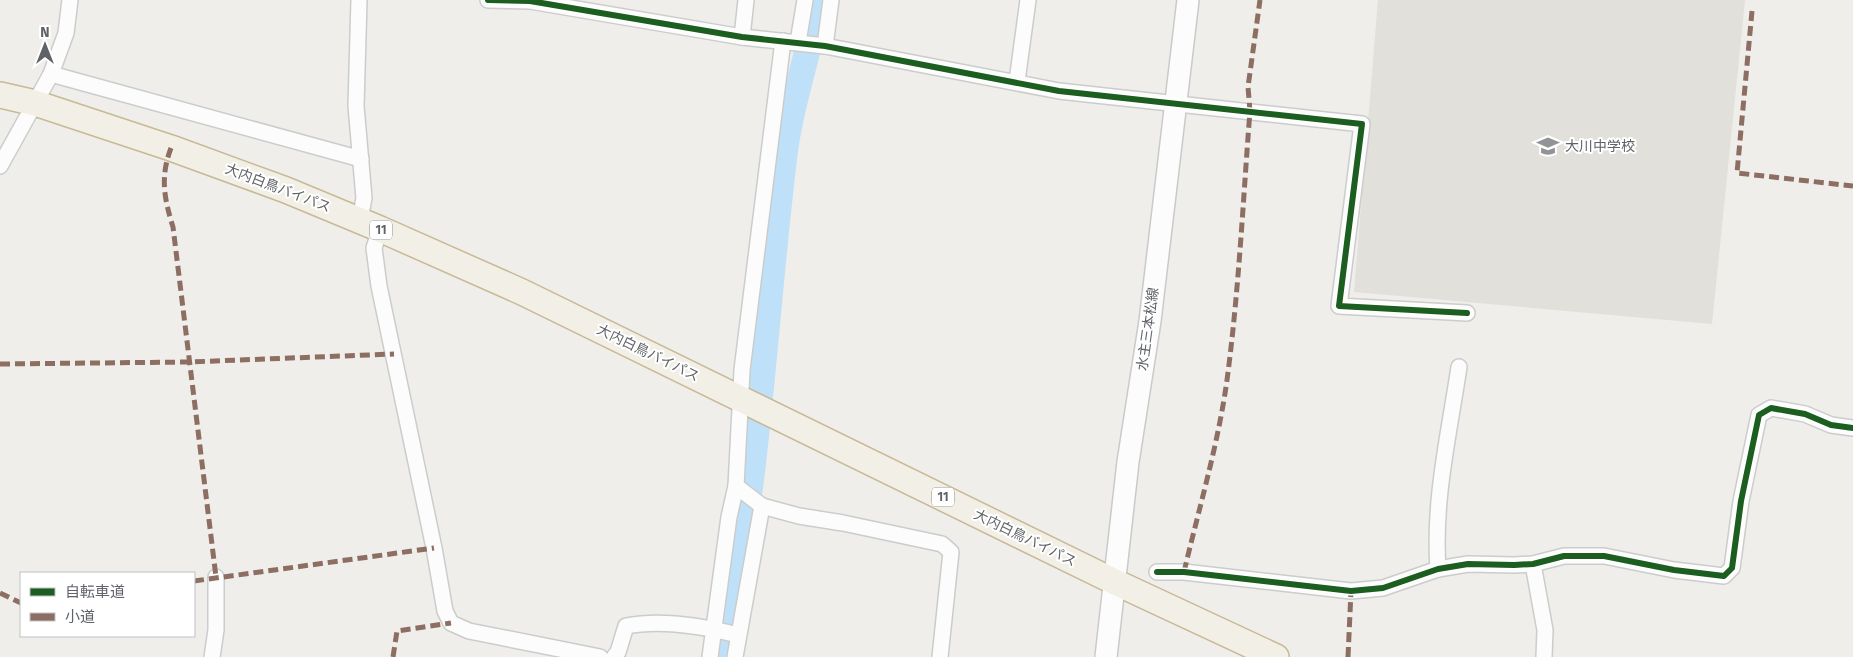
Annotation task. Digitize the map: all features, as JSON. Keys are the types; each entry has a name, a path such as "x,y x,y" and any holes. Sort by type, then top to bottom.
{"highway":[{"name":"大内白鳥バイパス","path":"0,95 35,104 171,148 286,190 370,225 522,292 1115,582 1276,657"}],"main road":[{"name":"水主三本松線","path":"1106,657 1128,462 1150,321 1178,104 1188,0"}],"street":[{"path":"0,166 51,74 66,33 70,0"},
{"path":"359,0 356,106 364,198 379,286 434,548 445,611 451,623 469,631 600,657"},
{"path":"488,0 530,1 742,37 822,45 1059,90 1362,124 1340,306 1467,312"},
{"path":"742,37 746,0"},
{"path":"710,657 716,630 729,517 738,488 745,400 742,370 795,42 805,0"},
{"path":"822,45 832,0"},
{"path":"1017,81 1028,0"},
{"path":"51,74 362,160"},
{"path":"1438,569 1436,538 1439,501 1459,366"},
{"path":"1156,572 1184,572 1351,591 1383,588 1438,569 1468,564 1533,564 1564,556 1604,556 1674,570 1724,576 1732,568 1741,501 1759,415 1771,408 1804,414 1832,425 1853,428"},
{"path":"738,488 760,504 799,516 942,544 951,552 940,657"},
{"path":"735,657 736,635 760,504"},
{"path":"1533,564 1545,630 1544,657"},
{"path":"212,657 216,630 216,577"},
{"path":"614,657 618,652 626,626 644,622 716,630 736,635"}],"shaded area":[{"name":"大川中学校","path":"1378,0 1745,0 1712,324 1354,292"}],"waterway":[{"path":"723,657 750,487 785,151 817,0"}],"marked path":[{"path":"1184,572 1213,452 1227,380 1235,313 1243,211 1250,111 1248,87 1260,0"},
{"path":"1752,11 1737,173 1853,186"},
{"path":"171,148 165,168 164,188 173,227 216,577"},
{"path":"0,364 189,362 394,354"},
{"path":"195,581 434,548"},
{"path":"1348,657 1351,591"},
{"path":"0,593 20,603"},
{"path":"393,657 397,631 451,623"}],"cycle path":[{"path":"488,0 530,1 742,37 825,46 1059,91 1362,124 1339,306 1467,313"},
{"path":"1157,572 1184,572 1351,591 1383,588 1438,569 1468,564 1533,564 1564,556 1604,556 1674,570 1724,576 1732,568 1741,501 1759,415 1771,408 1805,414 1831,425 1853,428"}],"place":[{"name":"大川中学校","path":"1548,146"}]}
